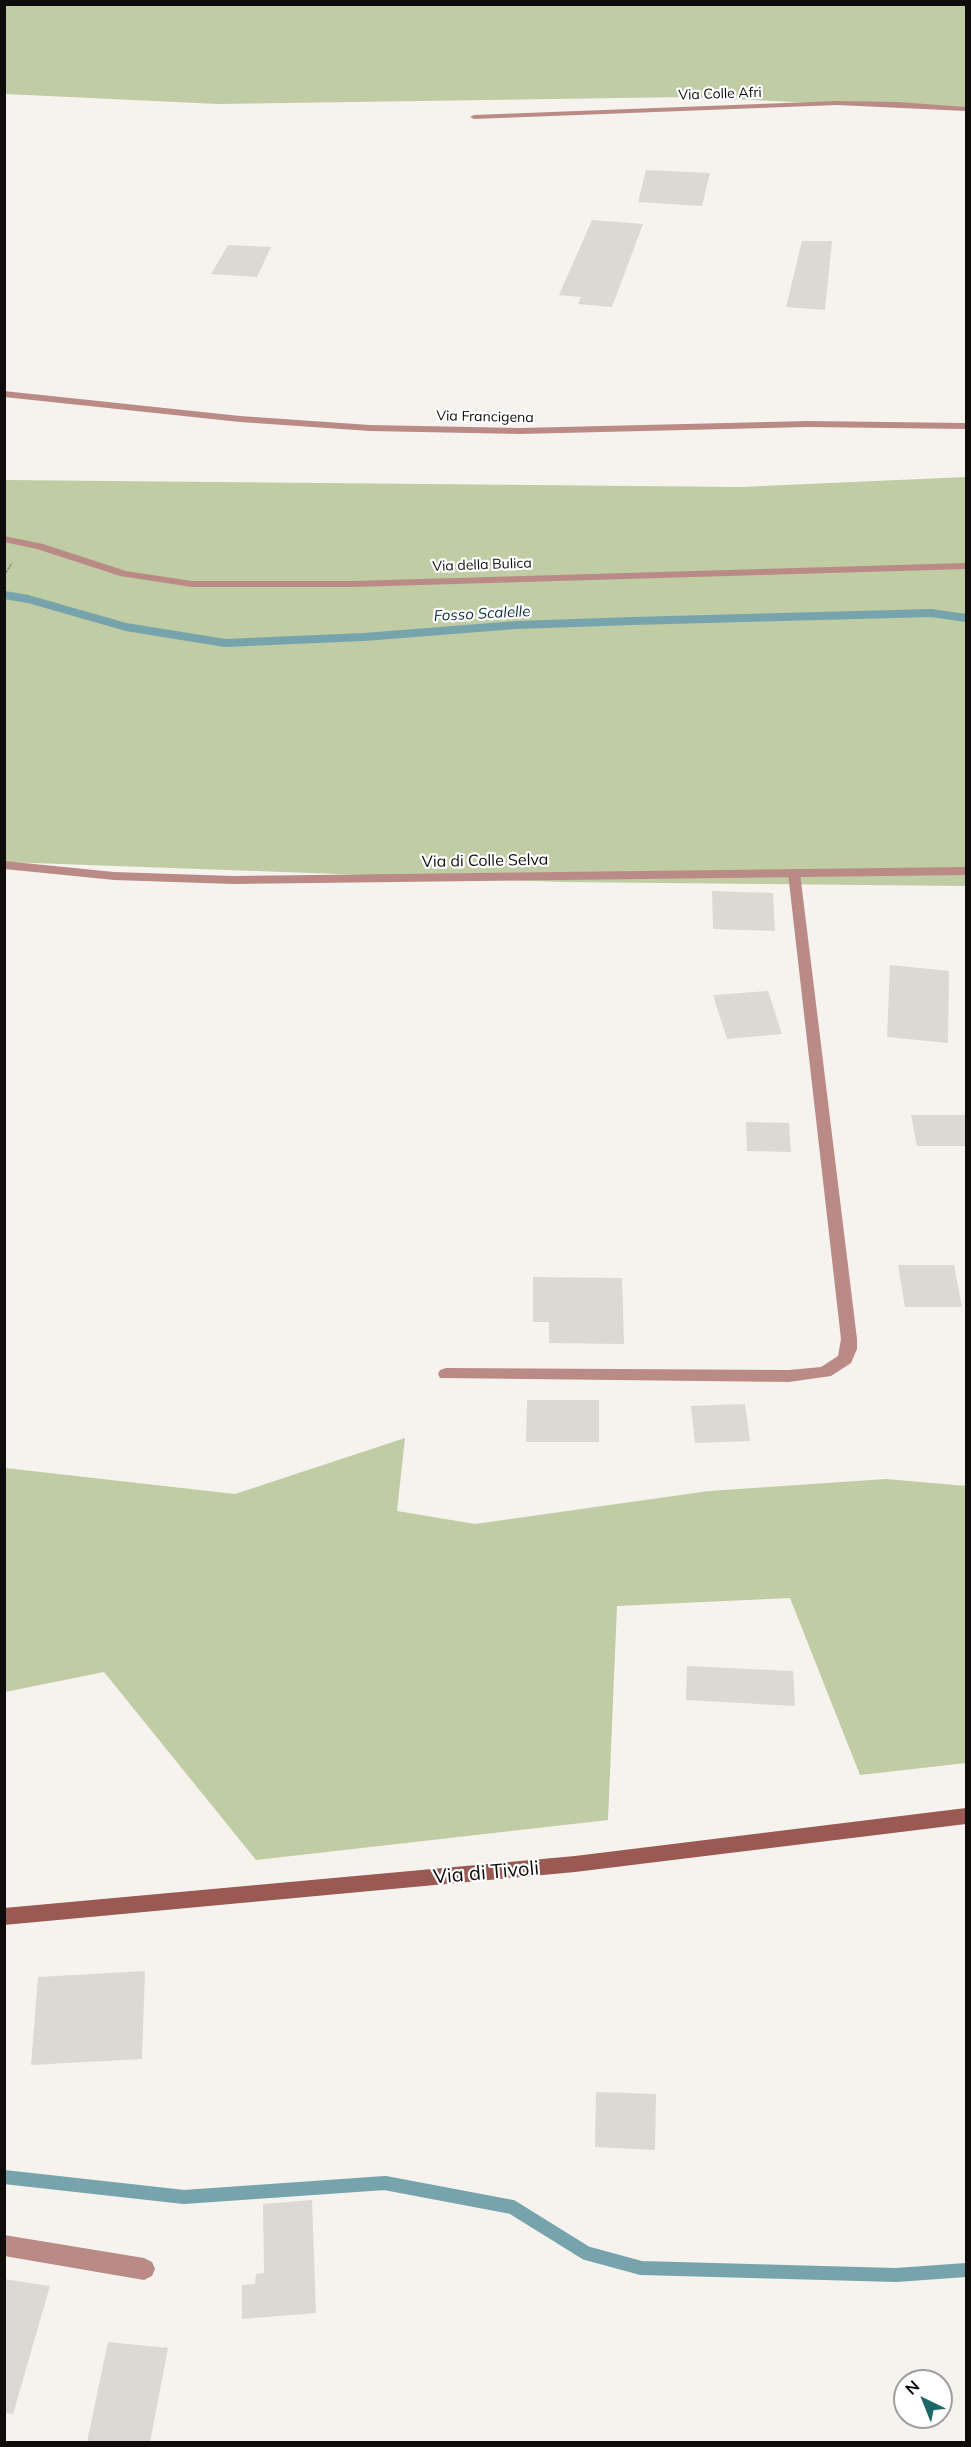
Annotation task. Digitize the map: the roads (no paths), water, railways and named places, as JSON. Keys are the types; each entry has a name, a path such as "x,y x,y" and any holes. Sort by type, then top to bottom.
{"main road":[{"name":"Via di Tivoli","path":"4,1917 586,1863 966,1816"}],"street":[{"name":"Via Colle Afri","path":"474,117 837,103 898,104 966,109"},
{"name":"Via Francigena","path":"4,394 256,421 414,429 553,431 843,424 966,426"},
{"name":"Via della Bulica","path":"4,539 46,548 124,574 192,584 375,584 966,566"},
{"name":"Via di Colle Selva","path":"4,865 141,878 233,880 966,871"},
{"path":"446,1374 789,1376 825,1372 845,1359 849,1339 794,873"},
{"path":"4,2245 144,2269"}],"waterway":[{"name":"Fosso Scalelle","path":"4,595 28,599 126,627 225,643 364,637 516,625 633,621 931,613 966,618"},
{"path":"4,2177 184,2197 385,2183 512,2207 586,2253 641,2268 896,2275 966,2270"}]}
